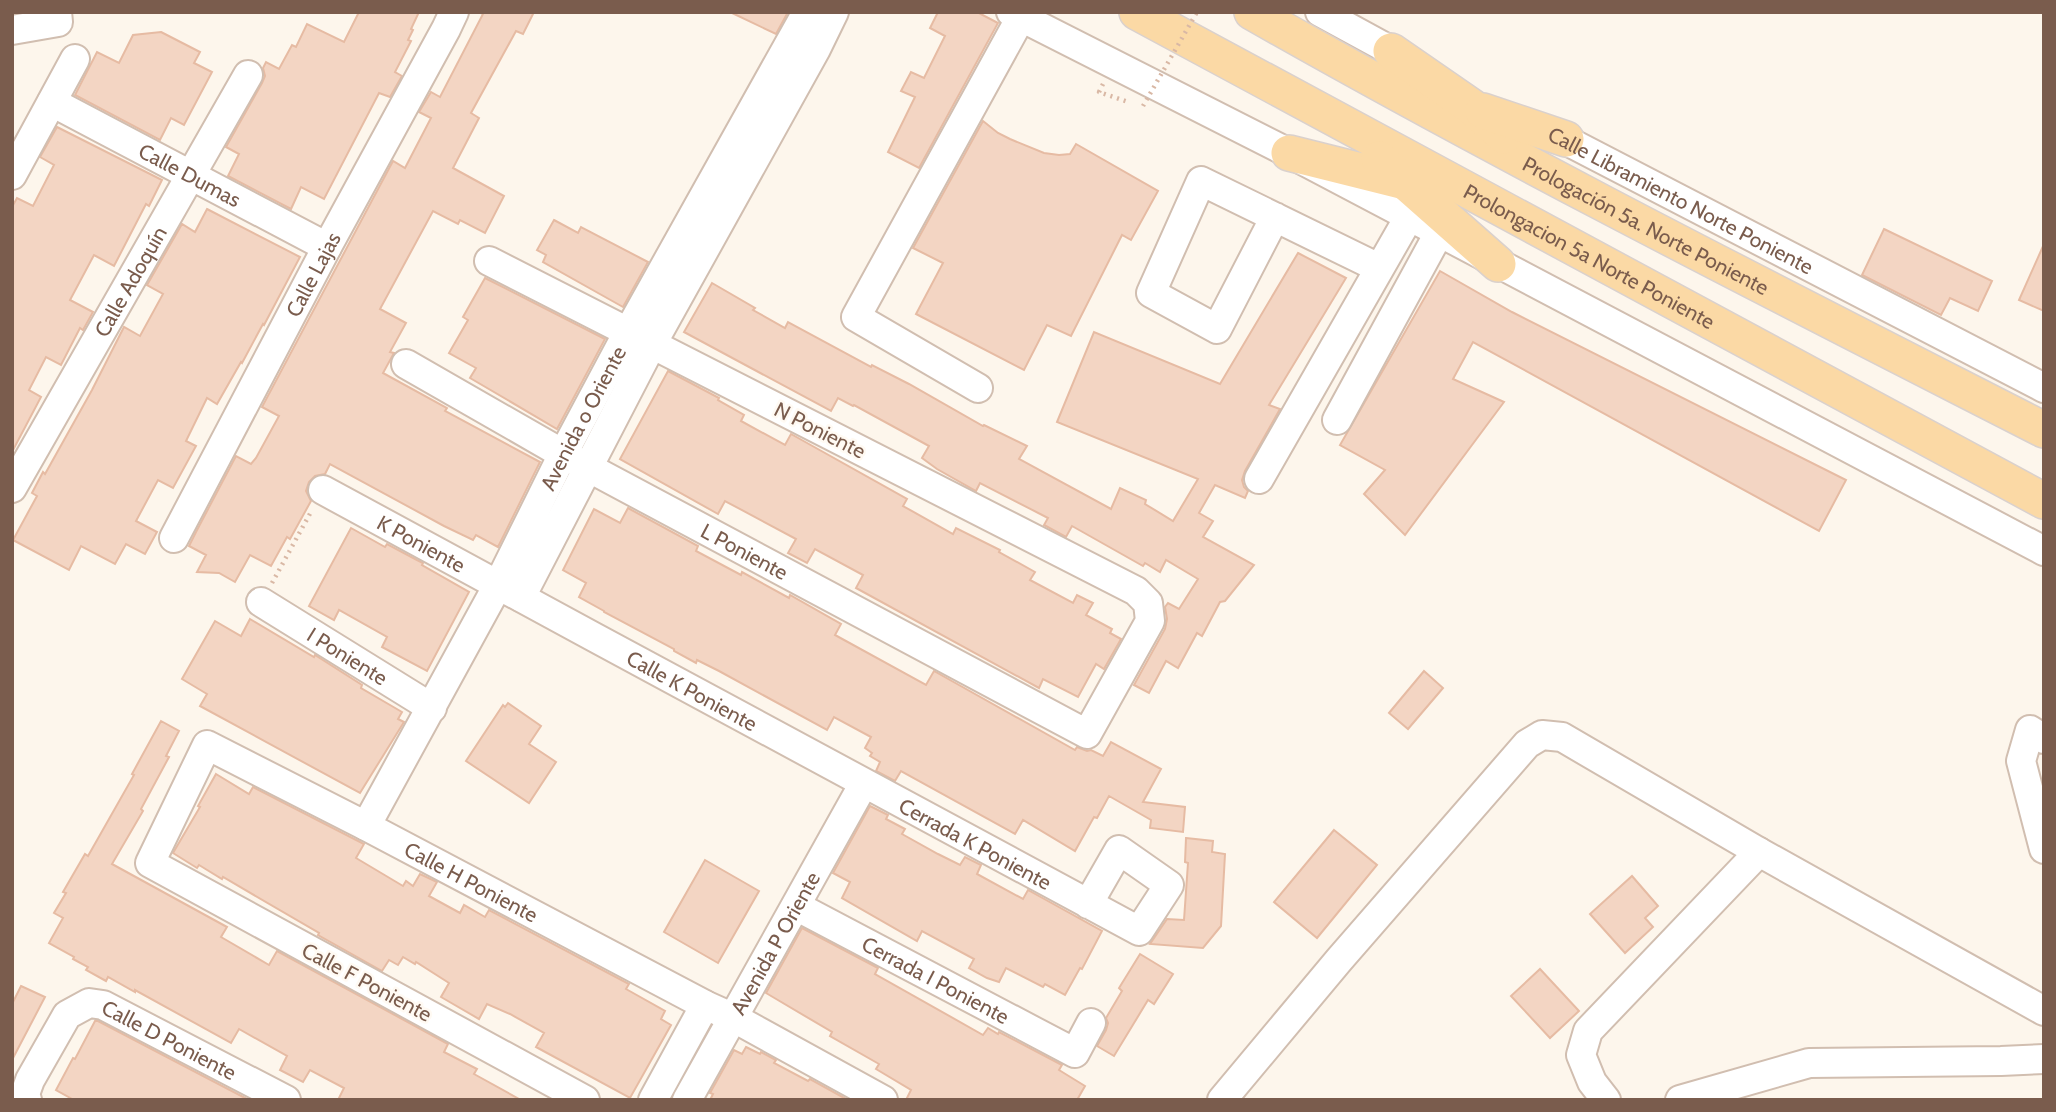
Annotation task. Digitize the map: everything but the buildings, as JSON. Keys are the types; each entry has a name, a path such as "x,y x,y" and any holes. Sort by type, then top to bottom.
{"main road":[{"name":"Prolongacion 5a Norte Poniente","path":"1137,12 2044,501"},
{"name":"Prologación 5a. Norte Poniente","path":"1252,12 1377,84 1552,178 2044,430"},
{"path":"1391,51 1472,107 1552,178"},
{"path":"1377,84 1472,107 1566,139"},
{"path":"1334,119 1498,264"},
{"path":"1289,153 1488,202"}],"street":[{"path":"12,30 58,22 57,12"},
{"name":"Calle Lajas","path":"174,538 454,12"},
{"name":"Avenida o Oriente","path":"366,826 432,708 510,591 807,12"},
{"name":"Avenida o Oriente","path":"640,338 816,49 834,12"},
{"name":"Calle Libramiento Norte Poniente","path":"1320,12 2044,388"},
{"path":"978,388 856,317 1016,15 1289,153 2044,551"},
{"path":"12,175 75,59"},
{"name":"Calle Adoquín","path":"12,488 248,75"},
{"name":"Calle Dumas","path":"52,102 327,247"},
{"path":"1275,217 1217,329 1151,293 1201,181 1275,217 1379,268"},
{"path":"1259,479 1409,217"},
{"path":"1337,420 1439,233"},
{"name":"N Poniente","path":"489,261 1136,591 1148,603 1150,621 1087,734"},
{"name":"L Poniente","path":"406,364 575,461 1087,734"},
{"name":"K Poniente","path":"323,491 510,591"},
{"name":"Calle K Poniente","path":"510,591 863,785"},
{"name":"I Poniente","path":"261,602 432,708"},
{"path":"2044,738 2030,730 2021,761 2044,849"},
{"path":"1222,1100 1339,960 1527,744 1542,735 1562,737 1759,852 2044,1011"},
{"name":"Calle H Poniente","path":"150,863 207,745 734,1018 883,1100"},
{"name":"Cerrada K Poniente","path":"863,785 1088,904"},
{"name":"Avenida P Oriente","path":"687,1100 863,785"},
{"path":"1606,1100 1592,1082 1581,1055 1588,1031 1759,852"},
{"name":"Calle F Poniente","path":"150,863 585,1100"},
{"name":"Cerrada I Poniente","path":"796,906 1075,1053 1091,1023"},
{"name":"Calle D Poniente","path":"26,1097 30,1080 67,1016 89,1003 103,1005 286,1100"},
{"name":"Avenida P Oriente","path":"653,1100 705,1004"},
{"path":"1680,1100 1809,1063 2044,1059"}],"path":[{"path":"1099,92 1143,106 1197,12"},
{"path":"261,602 323,491"}]}
